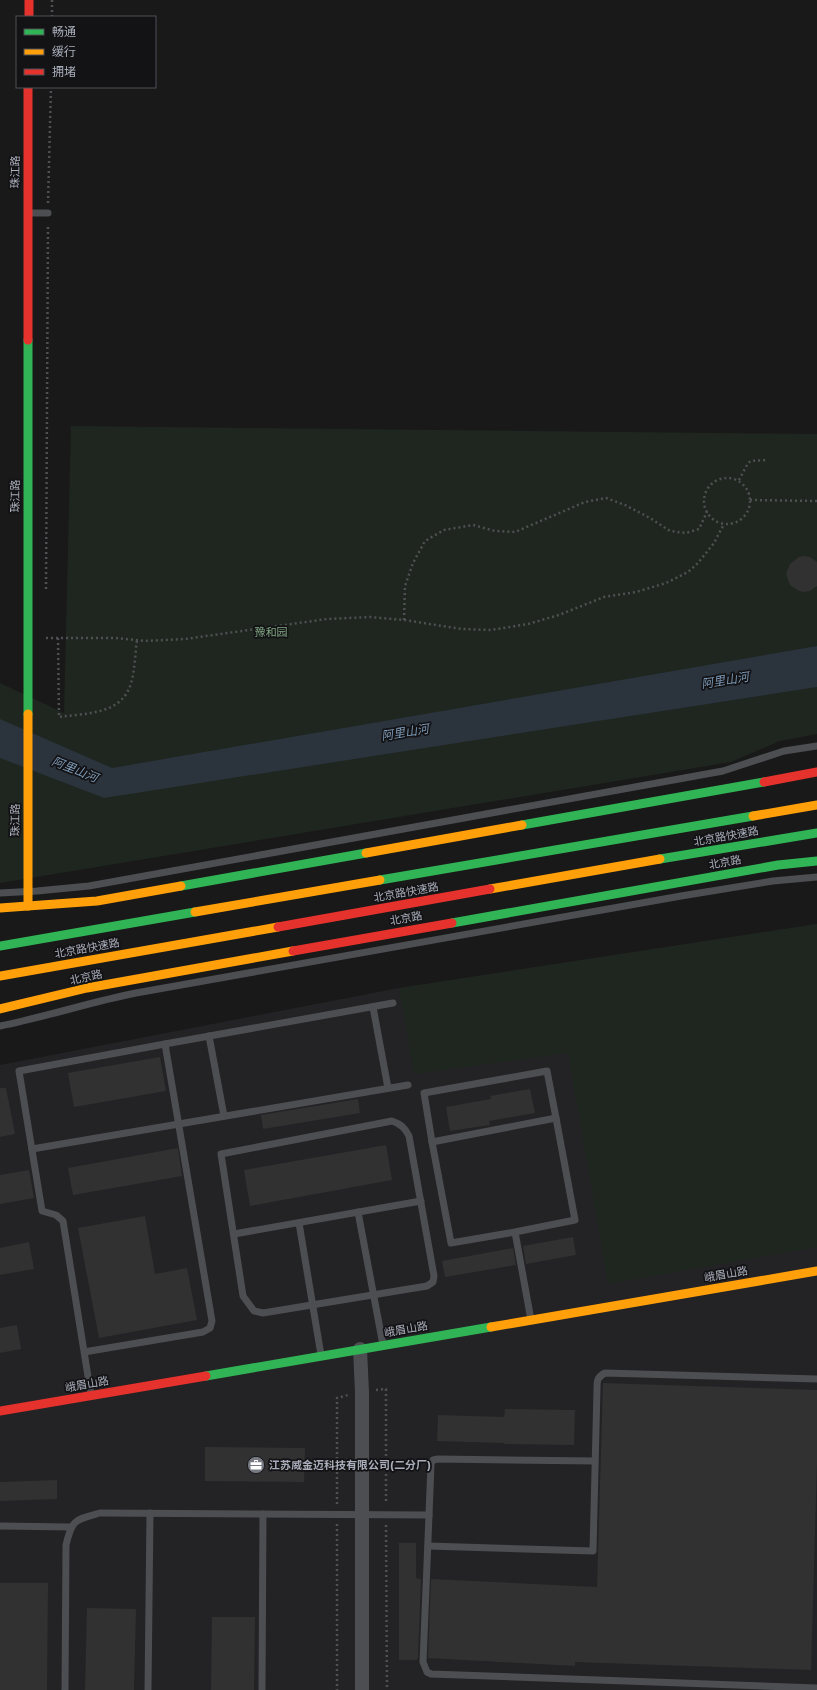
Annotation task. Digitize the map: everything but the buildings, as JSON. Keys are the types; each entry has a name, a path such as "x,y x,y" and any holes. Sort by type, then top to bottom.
{"main road":[{"path":"29,0 29,16"},
{"name":"珠江路","path":"28,88 26,213 28,906"},
{"path":"0,908 97,901 817,772"},
{"name":"北京路快速路","path":"0,946 817,805"},
{"name":"北京路快速路","path":"0,976 729,847 817,833"},
{"name":"北京路","path":"0,1009 87,988 372,936 778,865 817,861"},
{"path":"39,929 118,926"},
{"path":"0,982 54,966"},
{"name":"峨眉山路","path":"0,1411 817,1271"}],"street":[{"path":"360,1349 362,1690"}],"lane":[{"path":"26,213 48,213"},
{"path":"0,893 89,886 715,773 784,751 817,746"},
{"path":"0,1026 52,1015 102,1000 136,993 689,895 773,881 817,877"},
{"path":"91,1396 63,1221 56,1215 42,1211 19,1071 393,1003"},
{"path":"374,1007 388,1088"},
{"path":"209,1036 224,1116"},
{"path":"84,1352 203,1332 210,1328 212,1321 165,1044"},
{"path":"548,1071 575,1220 451,1243 432,1142 424,1093 548,1071"},
{"path":"32,1149 408,1085"},
{"path":"432,1142 556,1118"},
{"path":"392,1121 399,1123 406,1129 409,1136 434,1276 433,1282 427,1286 263,1314 254,1311 243,1296 234,1234 222,1154 392,1121"},
{"path":"234,1234 421,1201"},
{"path":"358,1212 383,1345"},
{"path":"299,1223 321,1356"},
{"path":"515,1232 531,1320"},
{"path":"428,1546 593,1551 597,1380 605,1373 817,1379"},
{"path":"596,1462 433,1460 431,1464 423,1662 427,1672 431,1674 817,1688"},
{"path":"64,1690 66,1545 70,1527 81,1518 100,1513 429,1515"},
{"path":"148,1690 150,1513"},
{"path":"262,1690 263,1514"},
{"path":"0,1526 70,1527"}],"path":[{"path":"52,0 52,16"},
{"path":"46,591 48,213 51,88"},
{"path":"738,480 748,462 767,460"},
{"path":"723,478 738,480 749,492 750,500 746,515 740,520 732,523 724,524 717,522 707,512 704,498 706,491 710,485 723,478"},
{"path":"404,620 405,586 413,563 425,541 444,530 472,525 495,531 515,532 585,502 606,498 650,518 670,531 686,532 699,529 707,512"},
{"path":"750,500 817,501"},
{"path":"46,638 116,638 136,640 185,639 327,619 370,617 404,620 462,629 491,630 528,624 559,615 604,597 636,592 666,583 688,572 698,563 714,543 724,524"},
{"path":"46,630 46,645"},
{"path":"58,638 59,717 105,710 119,703 128,693 132,682 136,640"}],"shaded area":[{"path":"817,924 817,1690 0,1690 0,1065 399,988"}],"green space":[{"name":"豫和园","path":"71,426 817,434 817,734 780,741 731,762 0,883 0,683 64,713"},
{"path":"817,924 817,1247 608,1284 568,1053 414,1074 399,988"}],"water":[{"name":"阿里山河","path":"817,646 817,687 104,798 0,758 0,719 112,768"}],"traffic: fast":[{"path":"28,340 28,714"},
{"path":"522,825 764,782"},
{"path":"380,880 753,816"},
{"path":"660,859 817,833"},
{"path":"181,886 366,853"},
{"path":"452,923 778,865 817,861"},
{"path":"0,946 195,912"},
{"path":"206,1376 491,1327"}],"traffic: slow":[{"path":"28,714 28,906"},
{"path":"753,816 817,805"},
{"path":"366,853 522,825"},
{"path":"490,889 660,859"},
{"path":"195,912 380,880"},
{"path":"0,908 97,901 181,886"},
{"path":"0,976 278,927"},
{"path":"0,1009 87,988 293,951"},
{"path":"491,1327 817,1271"}],"traffic: jam":[{"path":"29,0 29,16"},
{"path":"28,88 28,340"},
{"path":"764,782 817,772"},
{"path":"278,927 490,889"},
{"path":"293,951 452,923"},
{"path":"0,1411 206,1376"}],"place":[{"name":"江苏威金迈科技有限公司(二分厂)","path":"256,1465"}]}
